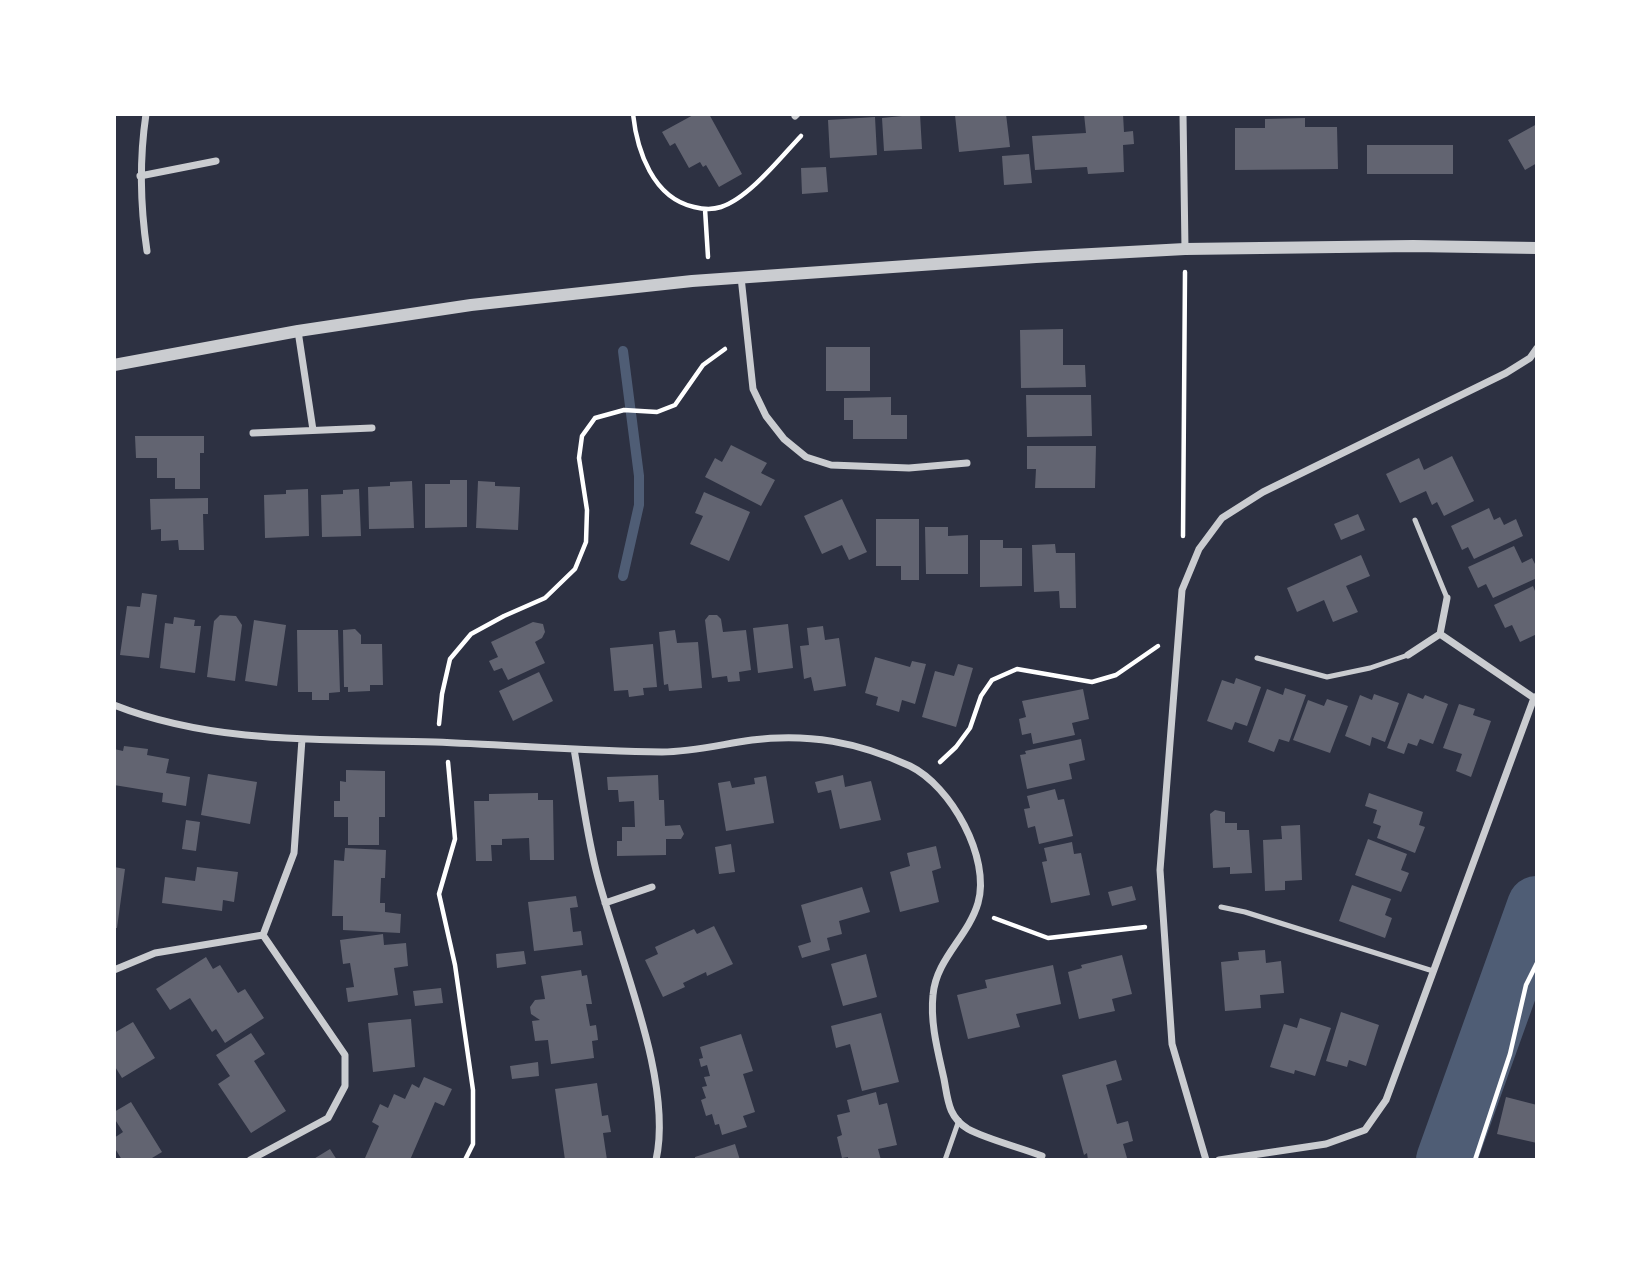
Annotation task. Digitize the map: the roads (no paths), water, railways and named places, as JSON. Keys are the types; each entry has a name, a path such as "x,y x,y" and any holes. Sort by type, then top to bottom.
{"street":[{"path":"146,114 140,176 142,218 148,251"},
{"path":"1183,114 1185,250"},
{"path":"140,176 216,161"},
{"path":"114,365 298,331 471,304 741,277 1035,257 1185,250 1413,246 1537,248"},
{"path":"741,277 753,389 766,416 784,439 806,457 831,465 909,468 967,463"},
{"path":"298,331 313,430"},
{"path":"1206,1160 1172,1044 1160,870 1182,590 1199,549 1222,518 1263,492 1506,373 1530,358 1537,348"},
{"path":"253,433 372,428"},
{"path":"1408,655 1440,634 1447,598"},
{"path":"1219,1160 1326,1144 1365,1129 1386,1100 1535,697 1440,634"},
{"path":"114,705 141,716 209,731 302,738 667,752 758,739 816,737 863,747 914,768 953,803 974,846 981,880 978,904 963,933 942,962 933,995 935,1035 950,1112 968,1128 1045,1158"},
{"path":"263,935 294,853 302,738"},
{"path":"574,749 596,869 644,1033 657,1092 660,1140 656,1160"},
{"path":"606,903 652,887"},
{"path":"114,970 155,953 263,935"},
{"path":"250,1160 328,1118 345,1086 345,1055 263,935"}],"lane":[{"path":"1415,520 1447,598"},
{"path":"1256,658 1326,677 1370,668 1408,655"},
{"path":"1220,907 1245,912 1433,971"},
{"path":"945,1160 959,1120"}],"waterway":[{"path":"623,351 639,476 639,505 623,576"},
{"path":"1446,1160 1537,906"}]}
